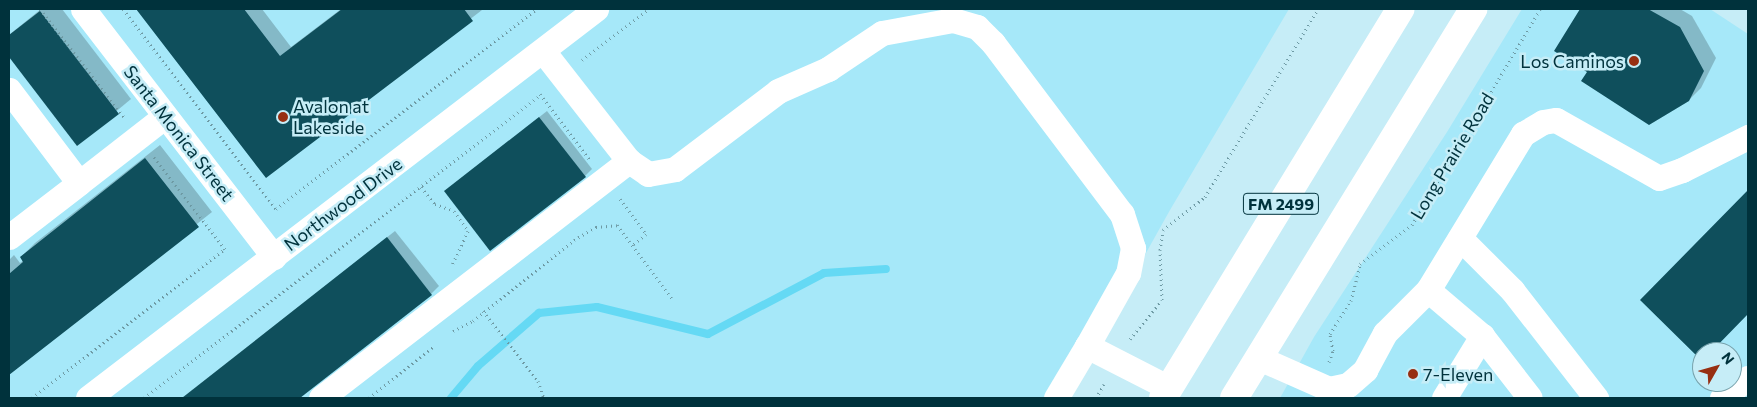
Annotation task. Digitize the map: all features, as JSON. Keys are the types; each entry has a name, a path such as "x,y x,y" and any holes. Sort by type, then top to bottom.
{"main road":[{"name":"FM 2499","path":"1166,393 1400,9"},
{"name":"FM 2499","path":"1234,398 1473,9"}],"street":[{"name":"Santa Monica Street","path":"83,9 274,256"},
{"name":"Northwood Drive","path":"88,398 543,52 596,9"},
{"path":"543,52 629,161 648,174 675,168 778,91 828,69 882,33 954,20 977,27 994,43 1122,214 1133,248 1128,273 1056,398"},
{"path":"9,90 79,183"},
{"path":"9,237 165,116"},
{"path":"1258,358 1326,390 1348,385 1365,370 1385,332 1428,290 1523,134 1543,122 1556,120 1659,178 1682,170 1748,137"},
{"path":"321,398 629,161"},
{"path":"1460,238 1516,294 1596,398"},
{"path":"1428,290 1482,336 1530,398"},
{"path":"1444,398 1482,336"},
{"path":"1087,346 1117,361 1166,393"},
{"path":"1722,398 1748,378"}],"path":[{"path":"123,9 276,209 537,9"},
{"path":"1096,398 1132,335 1162,300 1160,250 1163,230 1205,197 1318,9"},
{"name":"Long Prairie Road","path":"1326,390 1334,350 1330,334 1351,301 1360,264 1412,225 1540,9"},
{"path":"144,398 540,95"},
{"path":"420,187 435,204 454,211 468,231 452,266 463,289"},
{"path":"449,333 473,321 483,311 574,240 596,227 617,225 673,300"},
{"path":"32,398 225,249"},
{"path":"483,311 538,382 544,398"},
{"path":"369,398 434,345"}],"shaded area":[{"path":"9,9 1289,9 1170,210 1065,398 9,398"},
{"path":"1522,9 1710,9 1748,34 1748,398 1280,398 1314,337 1447,132"}],"building":[{"name":"Avalon at Lakeside","path":"136,9 244,9 280,56 342,9 464,9 473,21 266,178"},
{"name":"Los Caminos","path":"1580,9 1648,9 1680,27 1704,71 1689,101 1649,125 1581,81 1587,72 1554,51"},
{"path":"40,11 119,114 77,146 9,57 9,35"},
{"path":"539,117 586,177 490,251 444,191"},
{"path":"145,158 199,227 9,375 9,274 23,262 20,257"},
{"path":"1748,190 1748,314 1721,342 1692,342 1692,351 1640,300"},
{"path":"387,237 432,295 300,398 182,398"}],"waterway":[{"path":"451,398 478,366 539,313 597,307 708,334 824,273 886,269"}],"place":[{"name":"Los Caminos","path":"1634,61"},
{"name":"Avalon at Lakeside","path":"283,117"},
{"name":"7-Eleven","path":"1413,374"}]}
